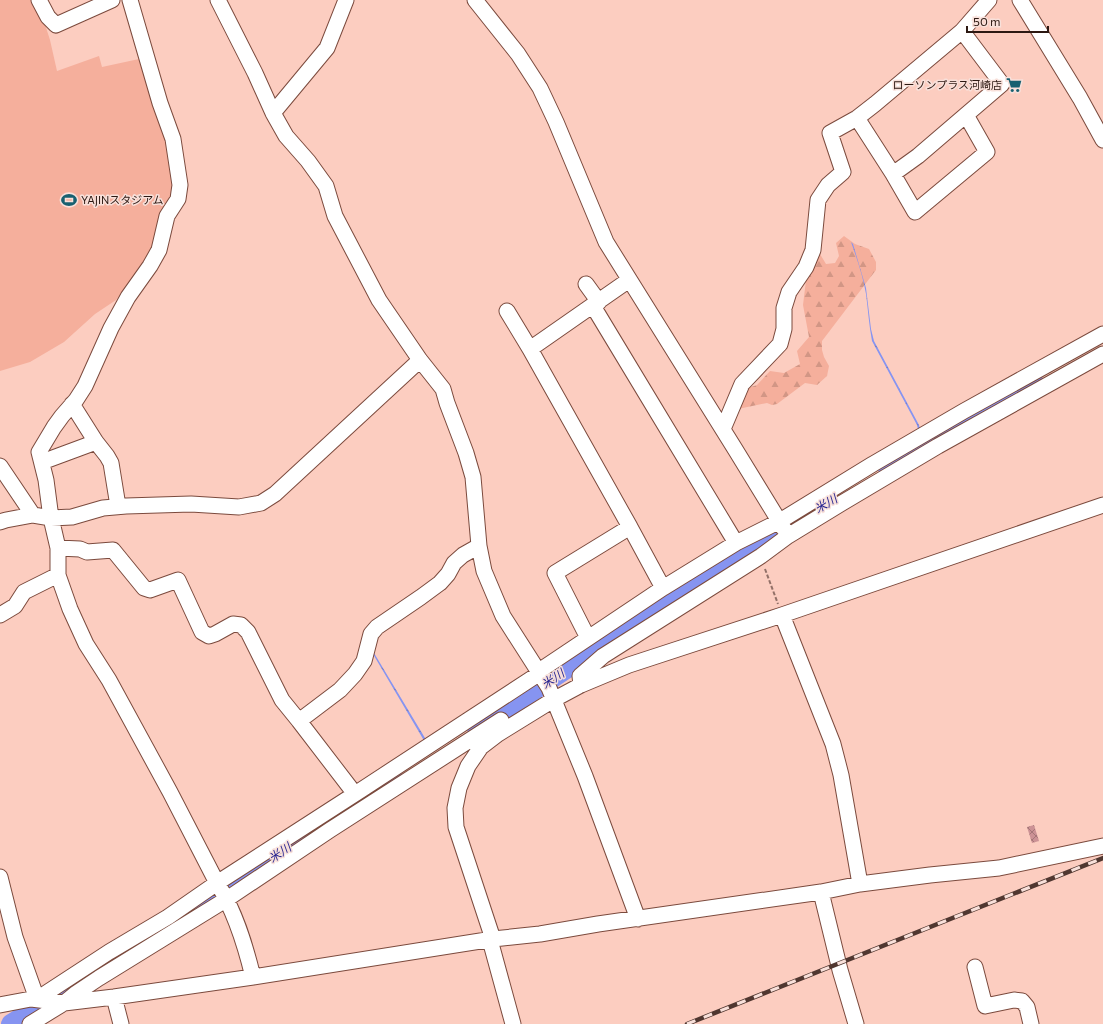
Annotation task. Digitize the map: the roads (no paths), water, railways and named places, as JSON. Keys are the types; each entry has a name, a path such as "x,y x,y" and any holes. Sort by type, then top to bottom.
{"street":[{"path":"40,0 48,17 56,25 112,0"},
{"path":"130,0 172,139 180,185 178,199 167,216 159,250 150,266 128,297 111,328 85,386 54,427 39,452 46,480 51,518 58,548 58,575 70,609 86,644 109,680 222,891 247,951 253,977"},
{"path":"218,0 286,136 308,160 326,186 335,216 379,300 420,360 443,389 473,477 479,546 484,571 502,616 546,683 585,776 638,919"},
{"path":"273,112 327,48 346,0"},
{"path":"475,0 518,54 540,88 556,122 606,242 788,536"},
{"path":"722,429 742,384 780,344 784,329 784,308 789,292 806,267 813,250 818,200 828,185 843,172 830,133 857,118 962,31 989,0"},
{"path":"1020,0 1080,98 1103,140"},
{"path":"893,174 918,156 1002,84 962,31"},
{"path":"857,118 893,174 915,212 987,152 966,115"},
{"path":"530,349 629,280"},
{"path":"586,284 596,304 736,543"},
{"path":"507,311 530,349 663,588"},
{"path":"513,1024 492,940 456,827 455,808 459,788 468,766 481,747 498,734 588,638 663,588 736,543 780,521 866,468 964,411 1103,334"},
{"path":"581,685 580,676 603,656 761,556 788,536 938,446 1103,354"},
{"path":"0,522 33,515 51,518 72,517 103,508 118,506 191,504 239,507 261,503 275,494 420,360"},
{"path":"72,404 111,463 118,506"},
{"path":"42,462 96,442"},
{"path":"0,466 33,515"},
{"path":"30,1024 99,978 222,891 355,794 546,683 581,685 629,665 782,615 1103,505"},
{"path":"588,638 555,573 630,527"},
{"path":"299,721 340,690 355,674 364,661 372,634 377,627 440,583 454,564 463,555 479,546"},
{"path":"58,548 80,549 87,552 112,550 144,588 150,590 178,580 202,632 209,636 233,624 241,625 248,632 282,700 355,794"},
{"path":"0,615 15,606 24,592 58,575"},
{"path":"782,615 833,744 841,775 860,884"},
{"path":"39,1000 109,952 168,916 273,868 546,683"},
{"path":"0,1005 31,999 63,1002 114,997 253,977 598,924 820,892 860,884 999,868 1103,846"},
{"path":"0,877 15,937 39,1000"},
{"path":"820,892 840,970 856,1024"},
{"path":"976,967 985,1006 1014,1000 1022,1001 1027,1007 1031,1024"},
{"path":"114,997 121,1024"}],"water":[{"path":"851,242 853,244 866,288 874,341 919,425 921,433 919,433 917,425 872,341 865,287"},
{"path":"374,653 428,743 426,744 373,654"}],"waterway":[{"name":"米川","path":"888,468 947,431 1035,384"},
{"name":"米川","path":"477,728 679,595 802,519"},
{"name":"米川","path":"11,1024 187,915 334,817 394,780"}],"railway":[{"path":"687,1024 1103,858"}],"place":[{"name":"ローソンプラス河崎店","path":"1014,85"},
{"name":"YAJINスタジアム","path":"69,200"}]}
